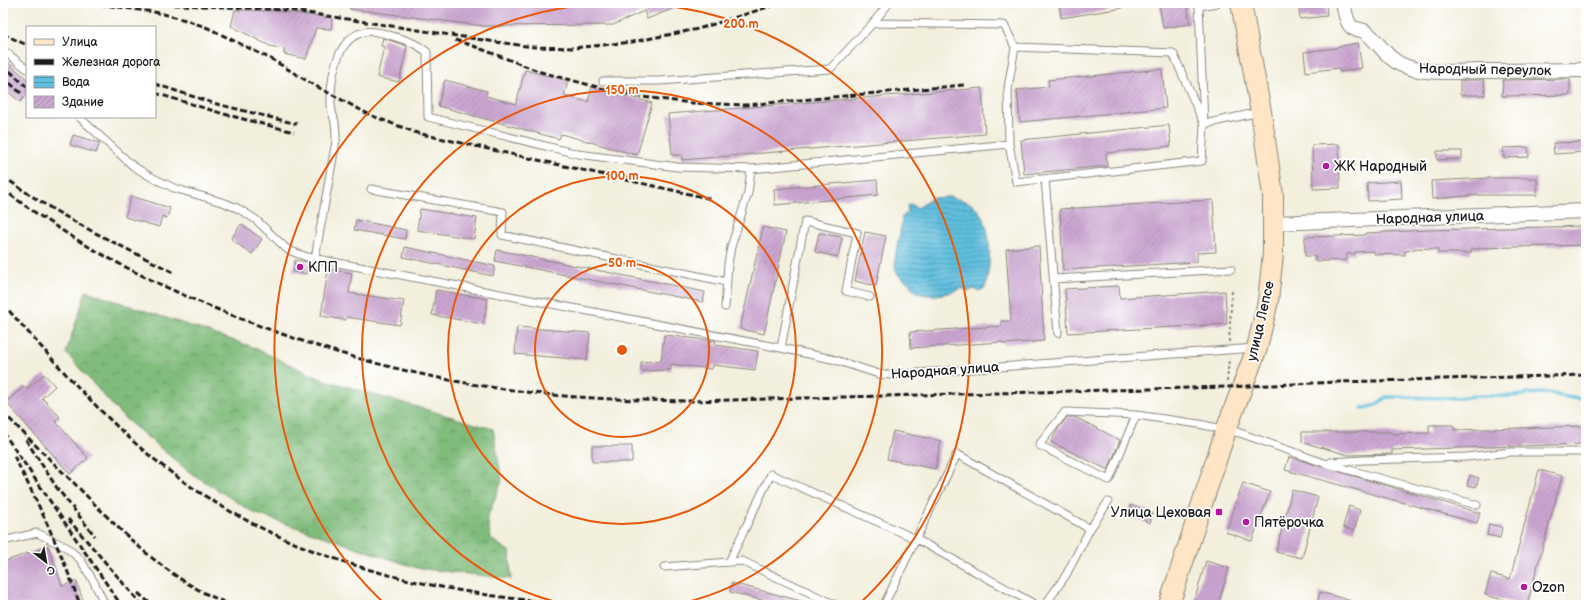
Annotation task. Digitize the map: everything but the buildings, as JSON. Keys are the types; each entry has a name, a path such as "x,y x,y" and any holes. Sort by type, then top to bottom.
{"main road":[{"name":"улица Лепсе","path":"1169,605 1226,430 1257,348 1268,301 1274,254 1274,223 1270,174 1261,112 1241,3"}],"street":[{"name":"Народный переулок","path":"1343,3 1348,23 1351,26 1367,33 1395,61 1412,68 1439,71 1586,70"},
{"name":"Народная улица","path":"1274,223 1586,211"}],"lane":[{"path":"603,81 659,81 830,69 873,23 889,3"},
{"path":"873,23 1004,25 1015,47 1008,88 1009,144 1016,182 1202,162 1204,124 1199,6 1217,3"},
{"path":"315,258 336,141 336,124 331,105 333,75 342,49 351,38 363,32 378,32 405,39 420,46 428,52 428,117 578,154 678,168 752,169 1009,144"},
{"path":"1015,47 1173,53 1204,124"},
{"path":"3,50 26,68"},
{"path":"1204,124 1261,112"},
{"name":"Народная улица","path":"80,118 133,166 174,188 225,203 239,209 259,222 288,250 307,257 781,348 832,359 880,374 890,375 1257,348"},
{"path":"725,307 731,247 748,193 752,169"},
{"path":"1045,179 1058,333"},
{"path":"371,189 503,212 502,235 727,282"},
{"path":"781,348 805,221 857,233 846,290 870,297"},
{"path":"1054,279 1231,269"},
{"path":"1136,415 1109,480 1039,446 1065,412 1136,415 1188,422 1240,433 1324,463 1477,504"},
{"path":"1324,463 1364,460 1466,457 1511,452 1586,452"},
{"path":"884,605 957,454 1090,529"},
{"path":"729,562 771,474 916,539 1036,605"},
{"path":"1045,605 1066,575 1090,529 1108,502"},
{"path":"3,541 37,533 66,548 80,559 94,582 105,605"},
{"path":"664,567 742,562 836,605"}],"green space":[{"path":"86,291 250,346 321,379 493,429 502,481 487,518 491,539 510,552 511,579 417,568 254,513 188,471 122,416 66,353"}],"water":[{"path":"949,197 963,200 973,205 981,215 985,224 989,246 989,269 985,288 979,291 974,289 969,291 961,288 937,295 924,294 913,289 909,283 898,275 896,270 895,257 902,217 908,212 907,206 911,204 918,208 932,198"}],"waterway":[{"path":"1362,408 1375,405 1386,397 1459,398 1478,396 1514,396 1541,393 1576,399 1586,398"}],"railway":[{"path":"91,3 160,13 208,28 273,60 312,84 370,115 417,133 712,199"},
{"path":"138,3 288,10 496,42 534,47 573,48 632,42 698,29 781,3"},
{"path":"3,34 26,45"},
{"path":"455,40 541,72 612,91 642,97 692,103 746,105 964,85"},
{"path":"3,65 26,86"},
{"path":"3,77 22,94"},
{"path":"156,84 213,103 297,124"},
{"path":"156,93 224,114 294,132"},
{"path":"3,176 64,216 173,272"},
{"path":"3,189 55,226 82,243 137,273 195,300 260,326 333,351 406,371 443,379 540,394 605,399 691,401 1226,387 1338,382 1586,375"},
{"path":"3,304 83,393 117,427 184,482 234,514 287,540 341,561 397,577 455,590 514,599 575,605"},
{"path":"3,412 109,519 146,553 187,583 232,605"},
{"path":"3,432 121,605"},
{"path":"26,440 57,488 95,536"},
{"path":"14,456 50,529 80,605"},
{"path":"68,519 142,605"},
{"path":"138,593 152,605"}],"place":[{"name":"ЖК Народный","path":"1326,166"},
{"name":"КПП","path":"300,267"},
{"name":"Улица Цеховая","path":"1219,512"},
{"name":"Пятёрочка","path":"1246,522"},
{"name":"Ozon","path":"1524,587"}]}
